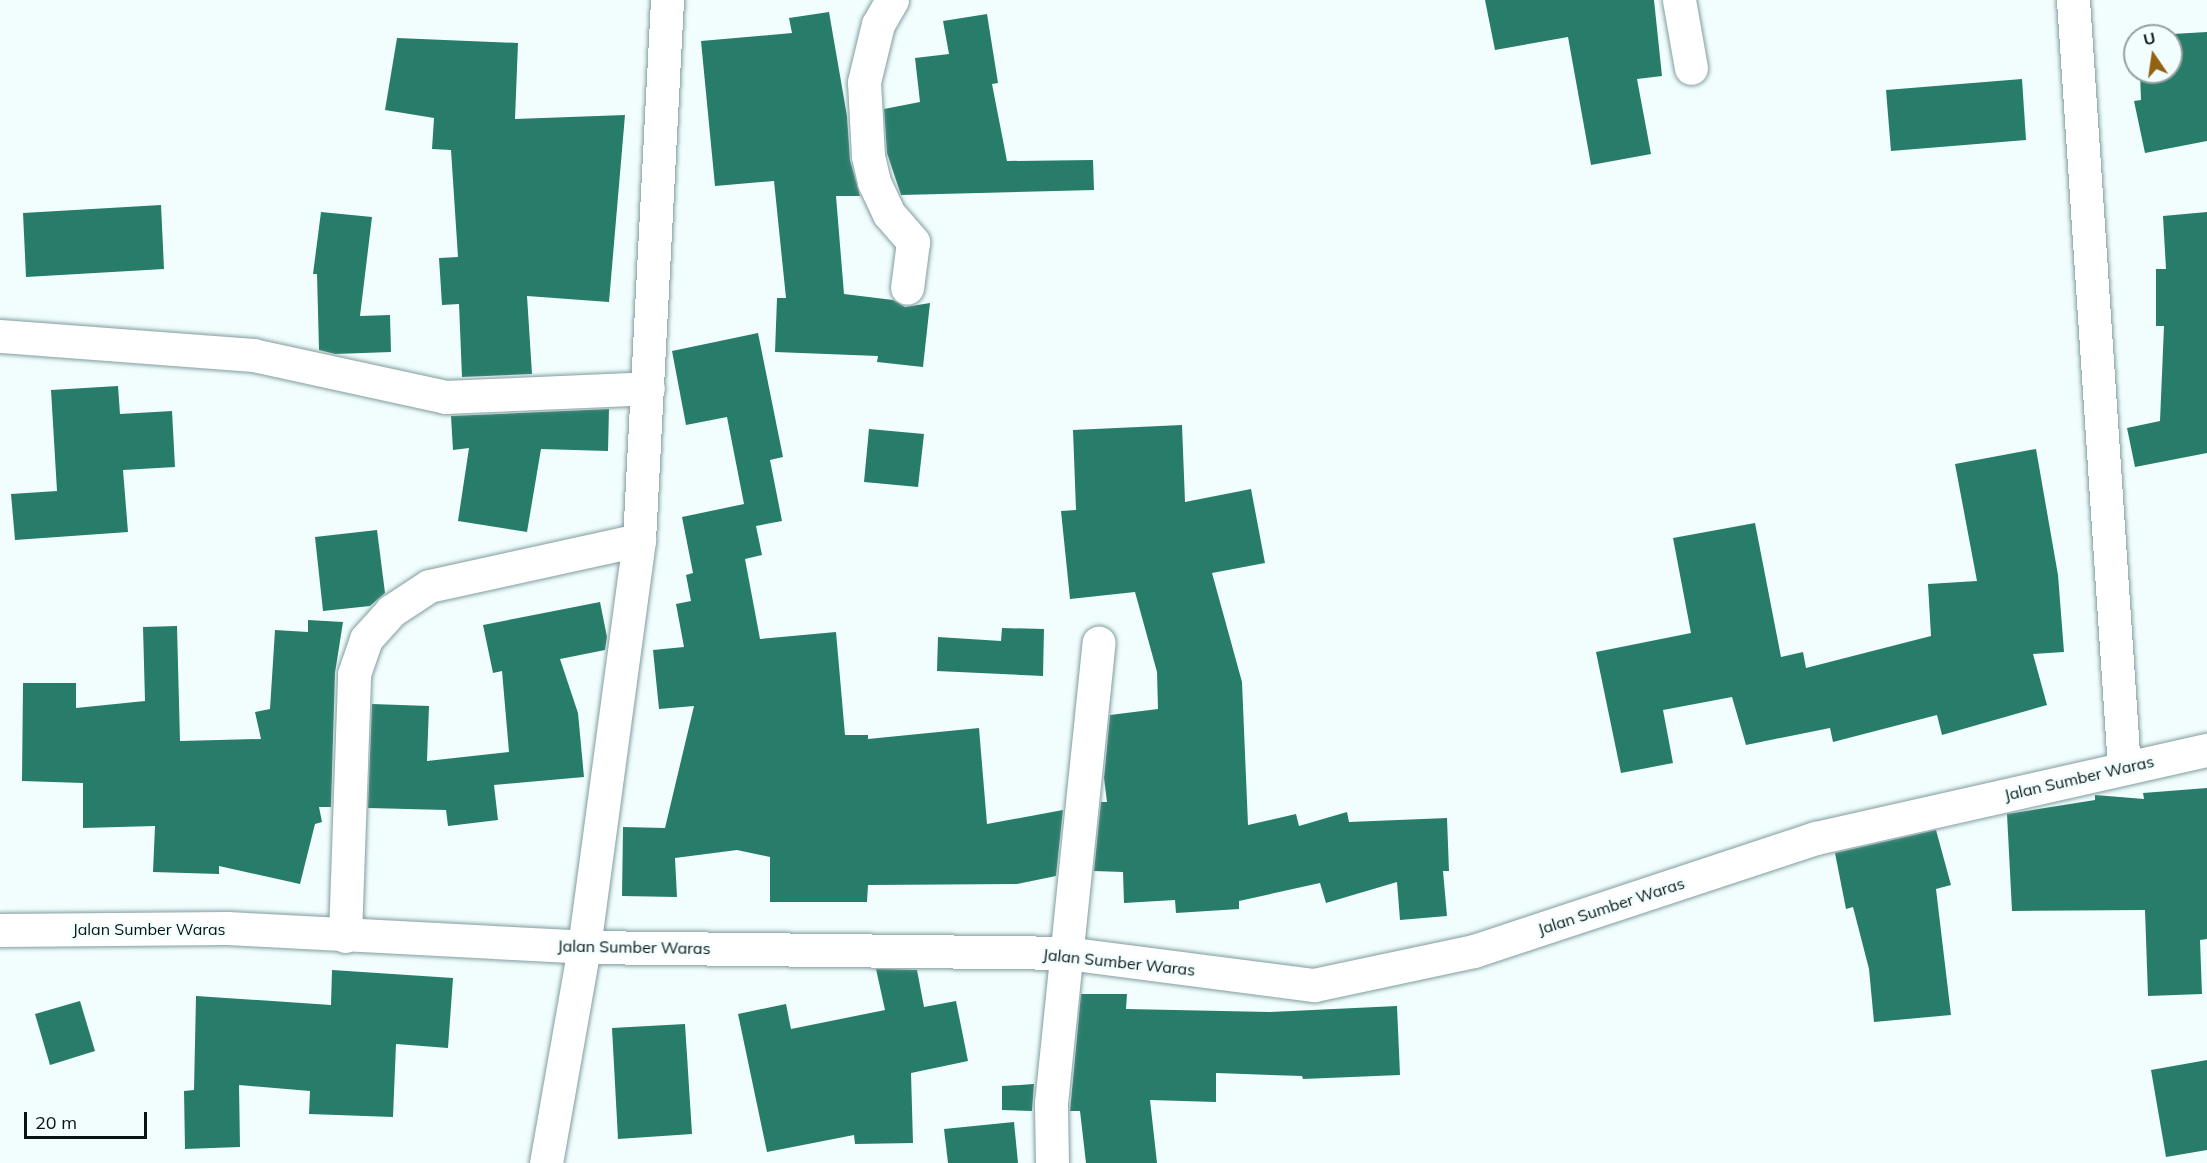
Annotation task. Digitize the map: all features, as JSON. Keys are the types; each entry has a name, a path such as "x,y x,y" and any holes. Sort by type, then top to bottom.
{"street":[{"path":"546,1163 584,947 639,540 667,0"},
{"path":"892,0 878,24 864,82 868,156 874,183 889,214 913,242 906,288"},
{"path":"1679,0 1691,68"},
{"path":"2073,0 2124,767"},
{"path":"0,336 253,355 445,397 648,388"},
{"path":"345,936 354,674 366,639 391,611 429,586 639,540"},
{"path":"1052,1163 1051,1103 1100,642"},
{"name":"Jalan Sumber Waras","path":"0,930 227,928 584,947 1066,953 1314,985 1474,951 1816,838 2207,750"}],"building":[{"path":"1485,0 1654,0 1662,76 1637,79 1651,154 1591,165 1568,37 1495,50"},
{"path":"829,12 847,116 850,160 860,196 836,196 844,294 893,300 905,307 930,303 923,367 877,362 878,356 775,352 777,298 786,298 774,181 715,186 701,41 792,33 789,18"},
{"path":"987,14 998,83 992,84 1007,161 1093,160 1094,190 901,195 887,153 884,109 920,102 915,58 949,54 943,21"},
{"path":"2207,32 2207,141 2145,153 2134,101 2141,100 2140,84 2183,84 2183,33"},
{"path":"397,38 518,43 515,119 625,115 609,302 527,296 532,374 462,377 459,304 442,305 439,258 458,257 451,150 432,149 434,118 385,110"},
{"path":"2022,79 2026,140 1891,151 1886,90"},
{"path":"161,205 164,269 26,277 23,213"},
{"path":"321,212 372,217 360,316 390,315 391,352 335,354 319,350 317,274 313,274"},
{"path":"2207,212 2207,453 2135,467 2127,428 2160,421 2164,326 2156,326 2156,269 2166,269 2163,216"},
{"path":"758,333 783,457 770,460 782,521 756,526 762,555 745,559 760,639 836,632 845,735 868,735 868,739 979,728 987,824 1063,810 1056,876 1017,884 868,885 867,902 770,902 770,857 737,850 675,858 677,897 622,896 623,827 665,828 694,706 659,709 653,650 684,647 676,604 691,601 686,575 693,573 682,517 744,504 727,417 686,425 672,351"},
{"path":"118,386 120,414 172,411 175,467 123,470 128,532 15,540 11,494 57,491 51,390"},
{"path":"609,409 608,451 541,449 527,532 458,521 469,448 453,450 451,416"},
{"path":"1182,425 1185,502 1251,489 1265,563 1212,573 1242,682 1248,825 1296,814 1299,826 1347,812 1349,822 1447,818 1449,871 1443,871 1447,916 1400,920 1397,882 1326,903 1320,883 1239,901 1239,909 1176,913 1175,900 1124,903 1123,872 1094,871 1101,802 1107,802 1104,778 1110,715 1158,709 1157,672 1135,592 1070,599 1061,511 1076,510 1073,430"},
{"path":"869,429 924,434 918,487 864,482"},
{"path":"2036,449 2058,575 2064,652 2033,654 2047,705 1942,735 1937,715 1833,742 1830,728 1746,745 1732,697 1663,710 1673,763 1621,773 1596,652 1691,633 1673,538 1755,523 1781,657 1803,652 1806,668 1931,636 1928,584 1977,581 1955,464"},
{"path":"377,530 385,593 370,606 323,611 315,537"},
{"path":"600,602 607,637 605,650 560,659 578,713 584,777 494,785 498,820 448,826 446,810 368,808 372,704 429,706 427,761 509,752 502,671 493,673 483,625"},
{"path":"308,620 343,622 335,673 331,807 319,807 322,822 315,824 300,884 219,866 219,874 153,872 155,826 83,828 83,783 22,781 23,683 76,683 76,708 145,701 143,627 177,626 180,741 261,739 255,712 270,709 275,630 308,632"},
{"path":"1002,628 1044,629 1043,676 937,671 938,637 1001,641"},
{"path":"2207,788 2207,939 2200,940 2202,994 2148,996 2145,910 2012,911 2007,814 2095,800 2095,795 2144,799 2143,793"},
{"path":"1936,830 1951,885 1936,889 1951,1015 1874,1022 1869,969 1853,907 1846,909 1835,853"},
{"path":"876,969 917,970 924,1007 956,1001 968,1061 911,1073 913,1143 855,1144 854,1135 767,1152 738,1014 786,1004 791,1029 885,1010"},
{"path":"332,970 453,978 448,1048 396,1044 393,1117 309,1114 310,1091 239,1085 240,1147 185,1149 184,1091 194,1090 196,996 331,1005"},
{"path":"1081,994 1127,994 1126,1009 1270,1012 1397,1006 1400,1075 1303,1079 1302,1076 1216,1073 1216,1102 1150,1100 1157,1163 1086,1163 1080,1111 1070,1111"},
{"path":"80,1001 95,1051 50,1065 35,1014"},
{"path":"685,1024 692,1134 618,1139 612,1028"},
{"path":"2207,1060 2207,1150 2166,1157 2151,1070"},
{"path":"1034,1084 1032,1111 1002,1110 1002,1086"},
{"path":"1014,1122 1018,1163 948,1163 944,1129"}]}
